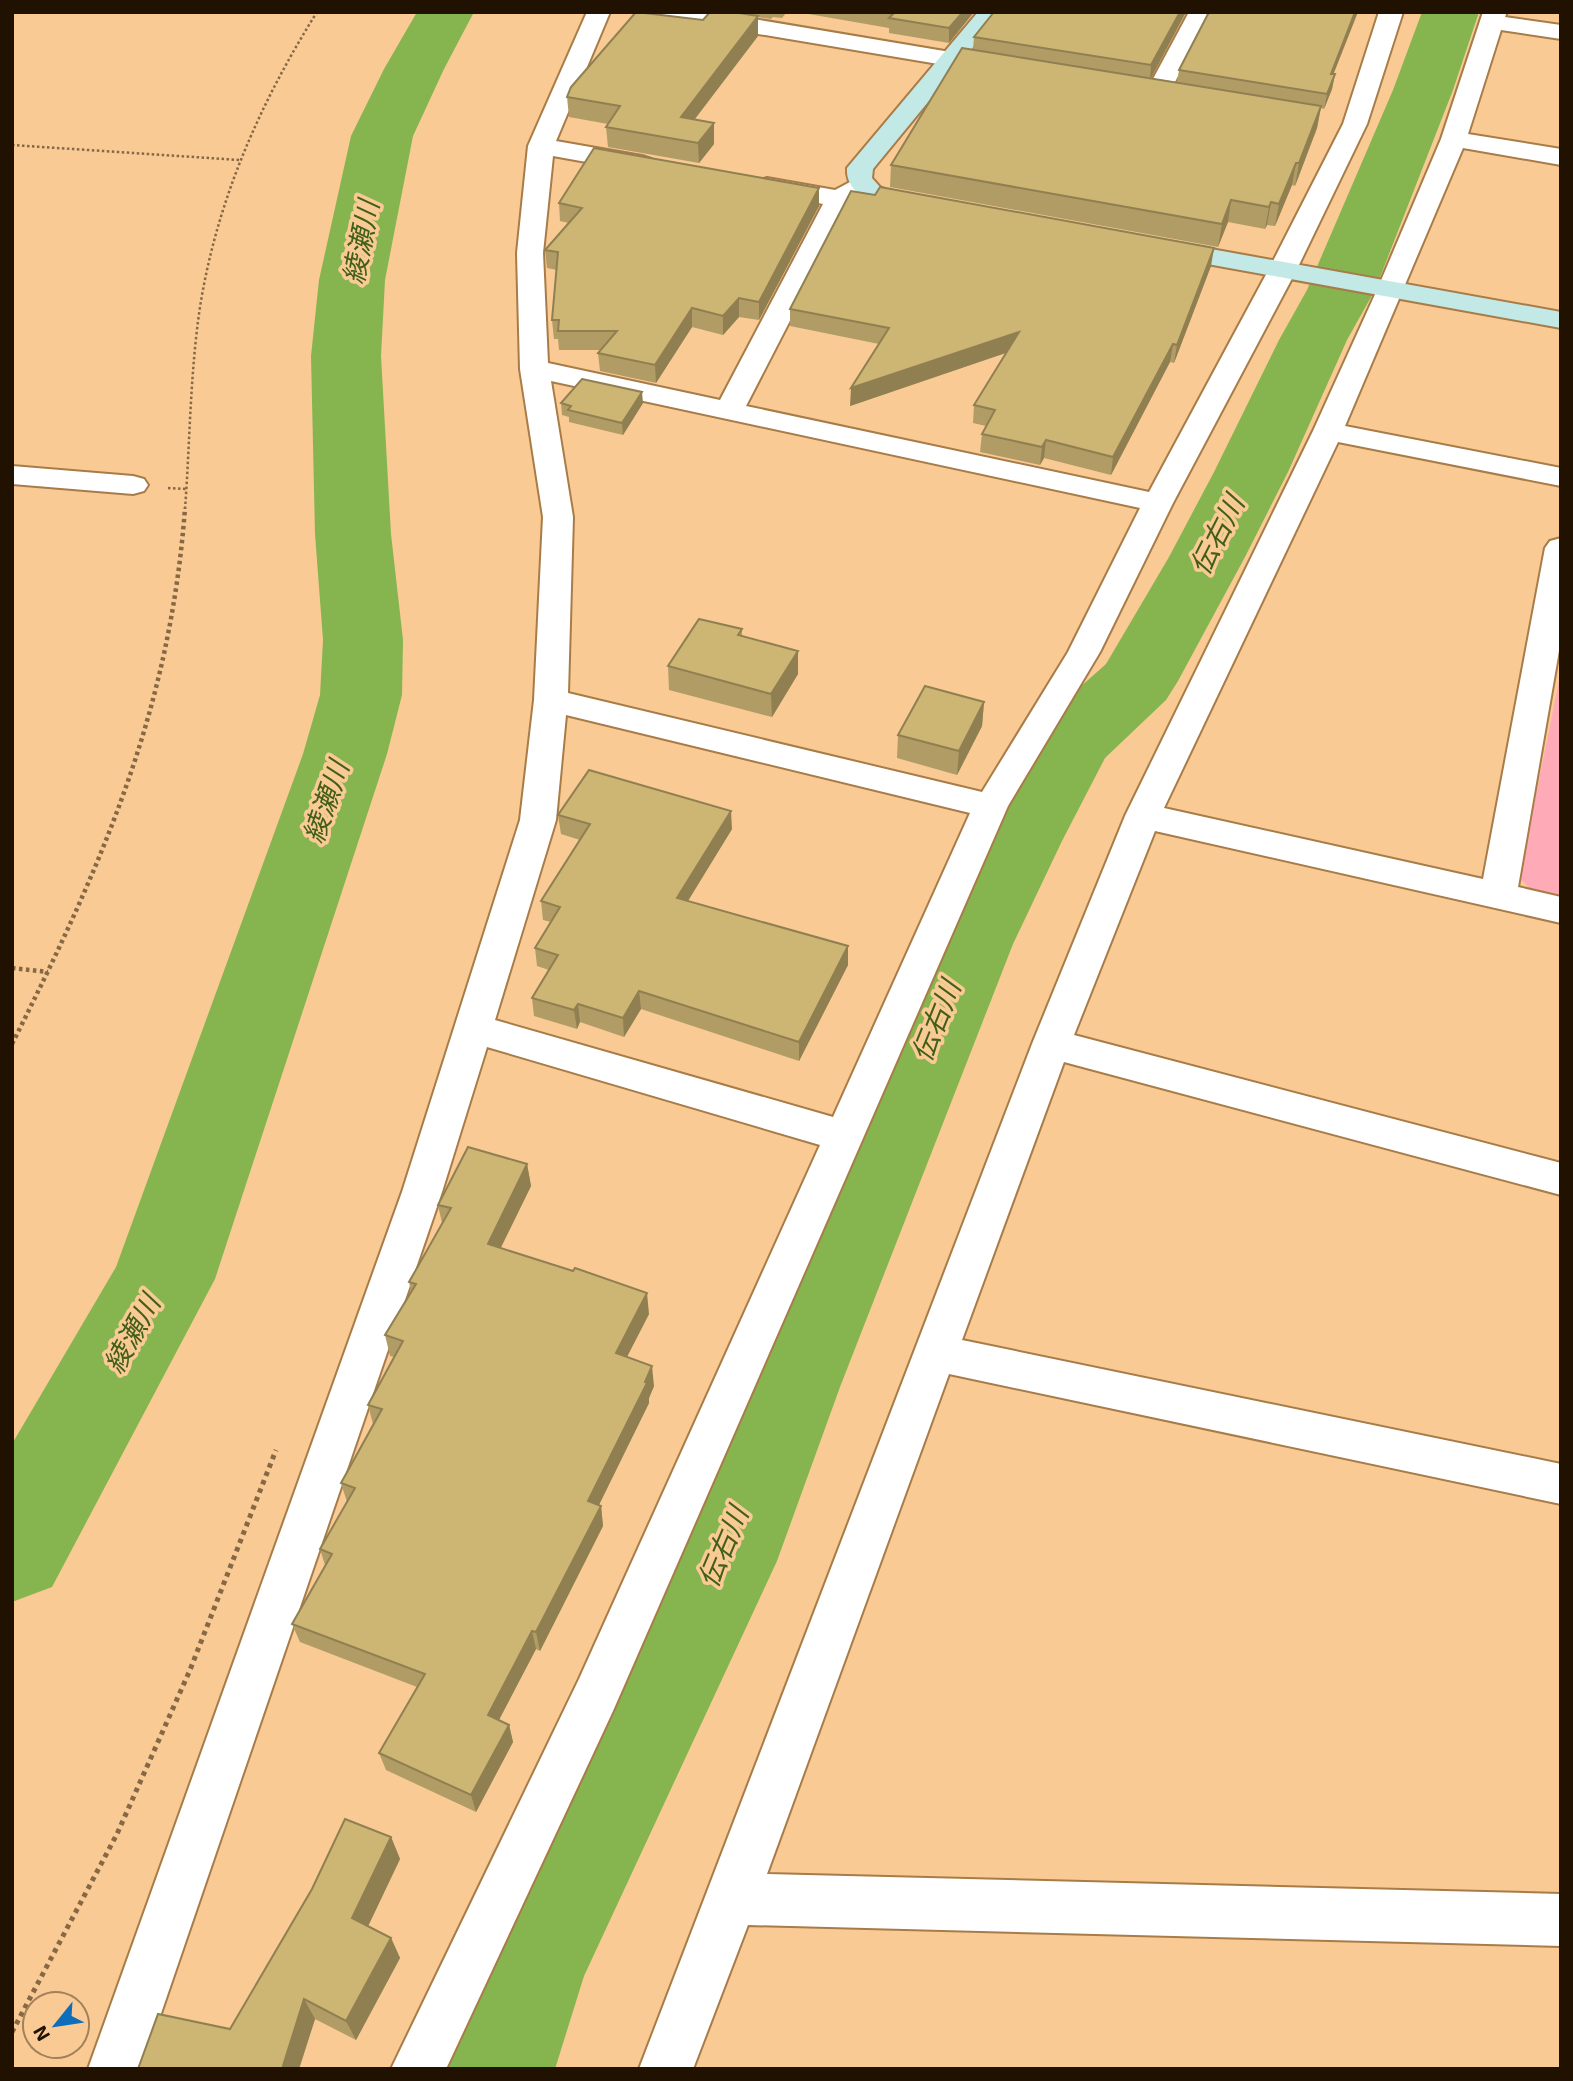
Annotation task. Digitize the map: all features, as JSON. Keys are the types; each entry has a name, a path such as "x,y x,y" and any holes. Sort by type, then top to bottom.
{"street":[{"path":"115,2069 422,1192 538,820 551,700 558,517 534,369 530,253 541,146 599,12"},
{"path":"669,12 1016,70"},
{"path":"730,409 850,192 860,168 991,12"},
{"path":"1158,92 1201,12"},
{"path":"418,2069 596,1695 991,806 1084,652 1158,503 1296,272 1341,122 1391,12"},
{"path":"666,2069 1051,1044 1143,816 1328,431 1382,288 1454,139 1493,17 1561,32"},
{"path":"1132,88 1185,96"},
{"path":"1454,139 1561,157"},
{"path":"541,146 663,167"},
{"path":"744,182 873,194 945,209"},
{"path":"1134,243 1561,320"},
{"path":"534,369 1158,503"},
{"path":"1328,431 1561,477"},
{"path":"12,475 133,485"},
{"path":"1497,896 1550,658 1561,548"},
{"path":"551,700 991,806"},
{"path":"1143,816 1561,910"},
{"path":"473,1028 846,1137"},
{"path":"1051,1044 1561,1179"},
{"path":"936,1353 1561,1484"},
{"path":"732,1899 1561,1920"}],"path":[{"path":"12,1044 85,898 115,825 158,694 181,562 195,352 202,297 220,218 255,120 317,12"},
{"path":"12,145 239,160"},
{"path":"12,968 48,972"},
{"path":"12,2032 117,1833 190,1670 277,1447"}],"shaded area":[{"path":"1560,676 1561,899 1535,893 1519,878"}],"building":[{"path":"636,12 703,20 710,12 758,16 681,117 714,123 698,143 606,127 620,106 567,97 571,87"},
{"path":"883,12 963,12 949,28 889,18 893,14"},
{"path":"994,12 1180,12 1151,65 974,37"},
{"path":"1209,12 1355,12 1331,74 1335,74 1327,94 1179,70"},
{"path":"962,48 1321,106 1299,163 1296,163 1279,204 1271,202 1269,207 1231,200 1222,224 891,165"},
{"path":"594,148 819,188 759,302 739,298 723,316 692,308 655,365 598,353 617,331 558,331 559,320 552,320 558,252 545,250 582,208 559,203"},
{"path":"880,187 1214,248 1177,345 1173,344 1113,457 1046,440 1042,447 982,434 995,410 974,405 1019,332 851,388 889,328 790,309 851,191 875,195"},
{"path":"582,379 642,392 622,423 568,410 571,406 561,403"},
{"path":"699,619 742,629 738,635 798,651 771,694 668,666"},
{"path":"925,686 984,702 959,751 898,735"},
{"path":"589,770 731,811 677,898 848,946 799,1042 639,991 623,1018 578,1004 574,1010 532,998 558,955 535,948 560,907 541,901 590,824 558,815"},
{"path":"468,1147 527,1164 488,1244 573,1271 575,1268 647,1293 616,1353 652,1366 645,1382 647,1383 588,1501 601,1506 536,1632 532,1631 488,1715 509,1725 471,1795 379,1753 425,1674 292,1624 332,1554 320,1549 355,1488 341,1483 382,1409 368,1405 403,1341 385,1335 416,1284 409,1282 451,1208 438,1205"},
{"path":"345,1819 391,1837 352,1918 391,1938 346,2021 304,1999 282,2069 138,2069 158,2014 230,2029 312,1889"}],"waterway":[{"name":"綾瀬川","path":"12,1550 163,1279 345,754 361,695 363,640 353,534 346,356 352,280 382,136 414,69 446,12"},
{"name":"伝右川","path":"489,2069 525,1961 720,1561 786,1387 968,944 1018,841 1072,741 1137,681 1207,557 1251,472 1313,340 1341,290 1423,90 1451,12"}]}
